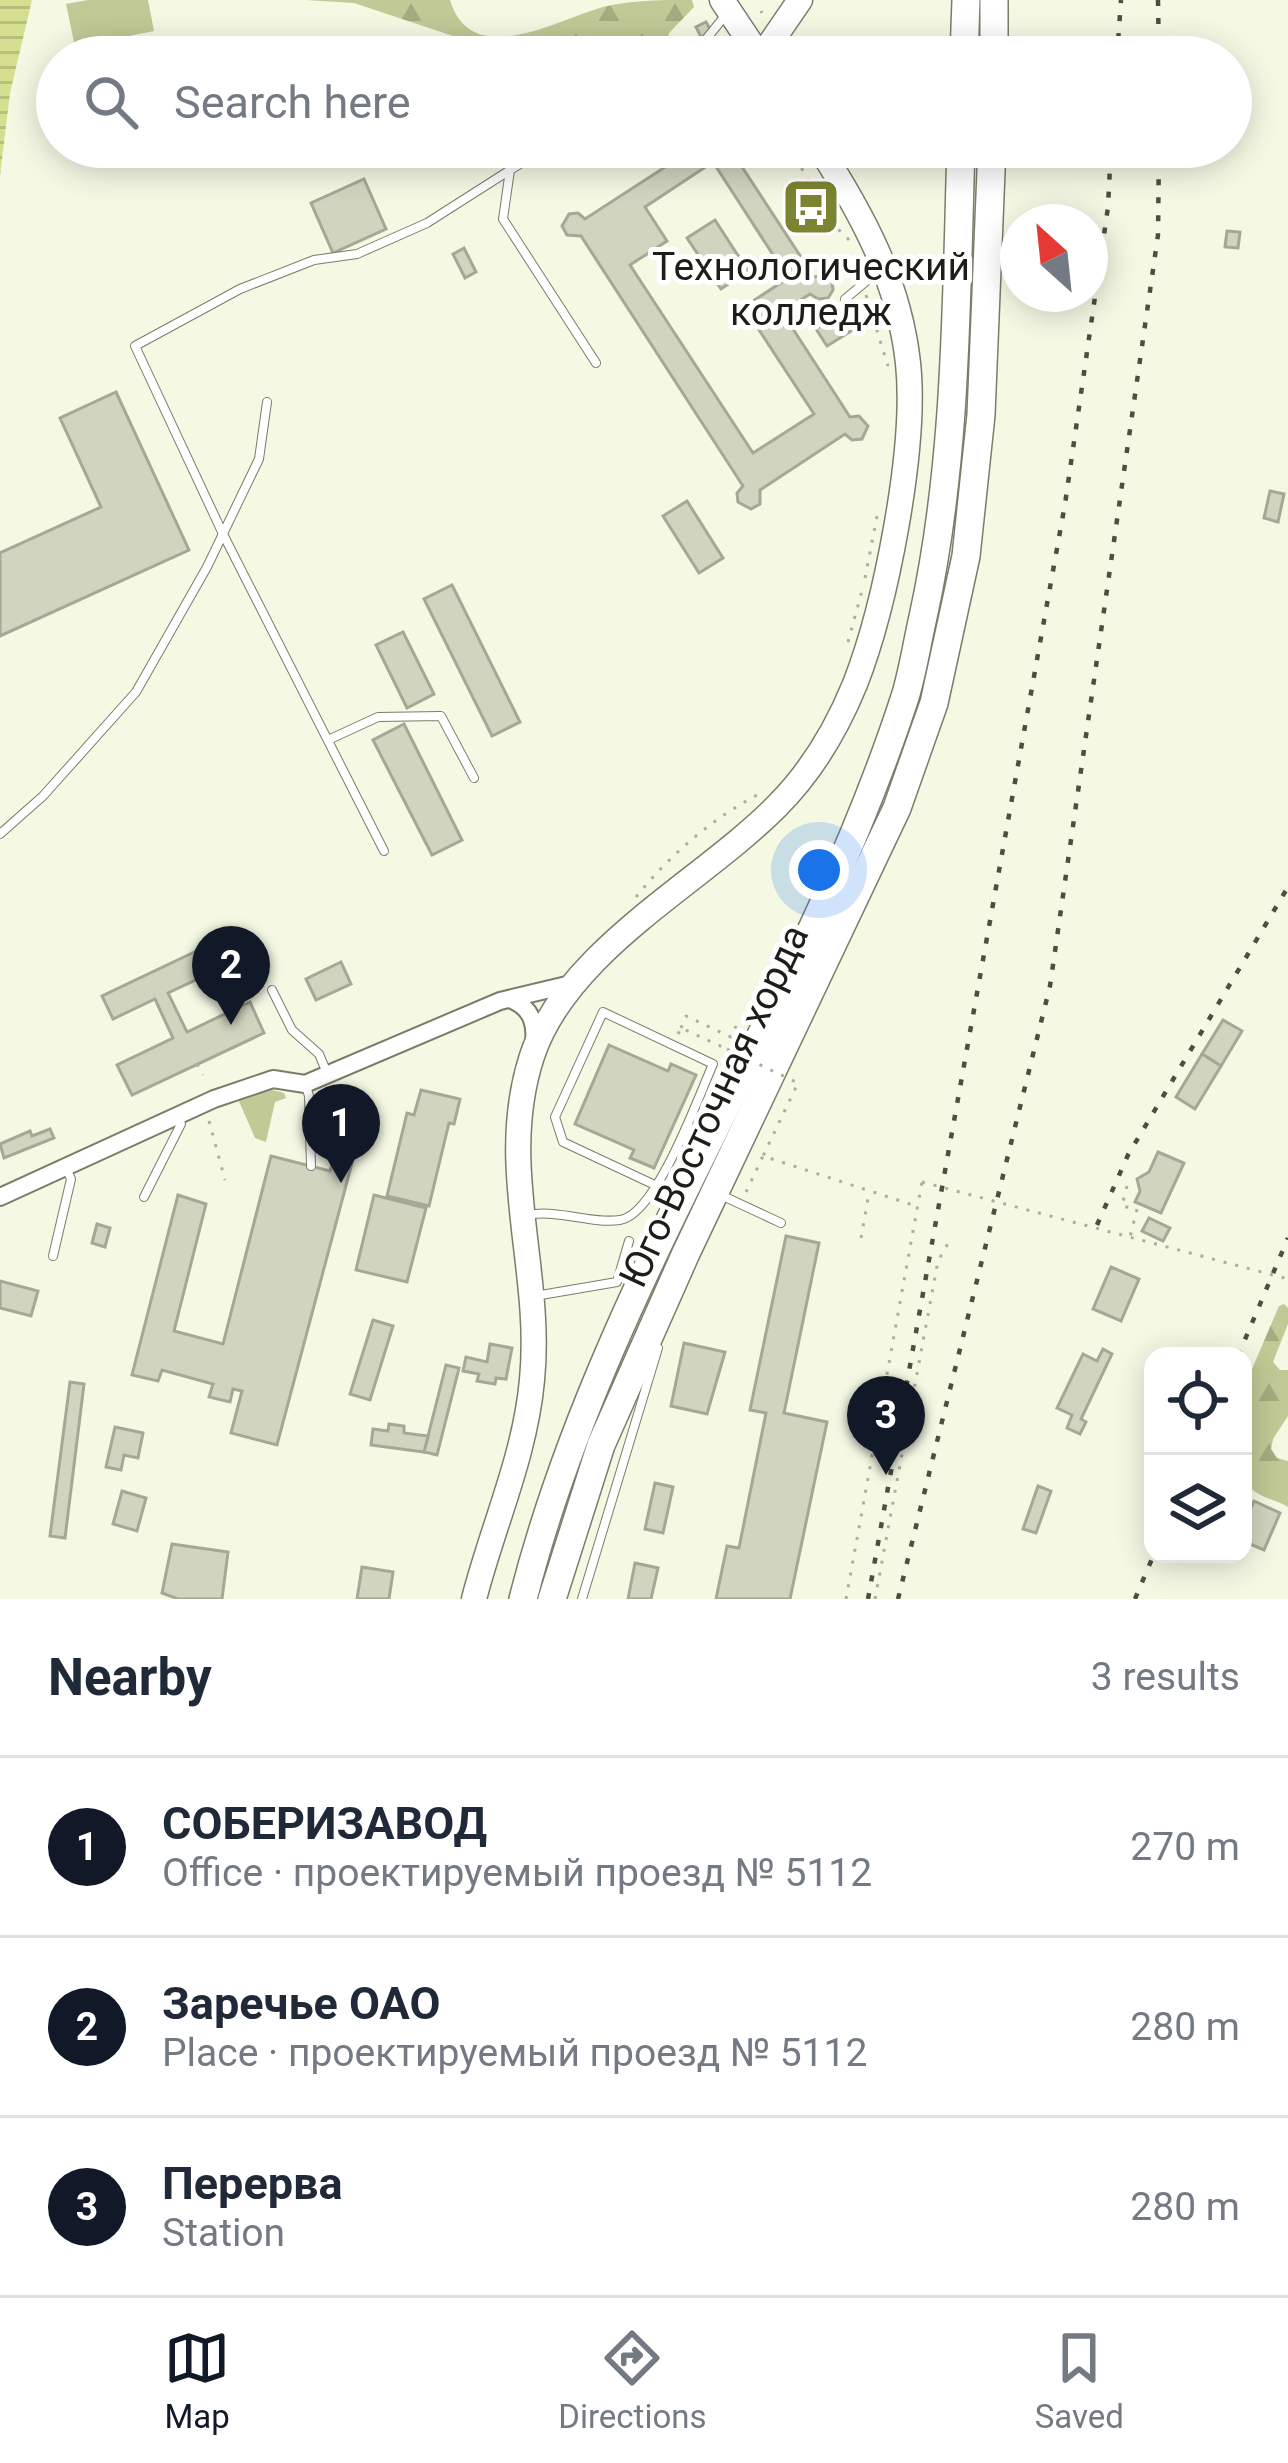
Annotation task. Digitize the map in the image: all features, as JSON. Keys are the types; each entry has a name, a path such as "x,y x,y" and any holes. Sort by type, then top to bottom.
{"main road":[{"path":"775,36 800,0"},
{"path":"965,36 966,0"},
{"path":"994,0 994,36"},
{"path":"726,6 746,36"},
{"path":"474,1599 518,1466 532,1379 534,1297 521,1217 516,1134 533,1052 571,984 676,890 735,846 781,802 824,746 856,682 880,592 902,487 910,405 908,361 884,267 863,216 832,168"},
{"name":"Юго-Восточная хорда","path":"523,1599 575,1432 831,886 872,792 907,691 938,548 950,434 960,168"},
{"name":"Юго-Восточная хорда","path":"552,1599 602,1444 686,1253 728,1198 897,808 934,703 966,556 974,485 991,168"}],"street":[{"path":"0,1197 178,1115 273,1079 305,1084 510,998 571,984"},
{"path":"510,998 532,1017 533,1052"}],"lane":[{"path":"707,36 726,6"},
{"path":"385,851 223,534 135,346 240,289 314,260 357,254 427,223 514,168"},
{"path":"511,170 502,219 596,363"},
{"path":"845,298 884,267"},
{"path":"0,834 43,796 136,692 259,458 267,402"},
{"path":"328,740 378,717 441,716 474,778"},
{"path":"272,990 292,1030 319,1054 328,1075"},
{"path":"521,1217 544,1212 626,1220 644,1207 657,1186 713,1064 603,1012 555,1118 563,1142 657,1186"},
{"path":"305,1084 310,1096 311,1166"},
{"path":"144,1197 182,1124 178,1115"},
{"path":"53,1256 70,1179 66,1167"},
{"path":"728,1198 781,1223"},
{"path":"534,1297 617,1282 629,1241"},
{"path":"582,1599 686,1253"}],"path":[{"path":"799,168 831,221 856,246"},
{"path":"862,284 890,375"},
{"path":"845,654 878,511"},
{"path":"636,897 659,868 729,809 767,789"},
{"path":"672,1045 686,1016 730,1037 736,1026"},
{"path":"681,1028 798,1083 763,1156 728,1198"},
{"path":"197,1064 203,1076"},
{"path":"207,1114 225,1180"},
{"path":"763,1156 917,1206"},
{"path":"846,1599 922,1182 1288,1279"},
{"path":"1127,1186 1122,1206 1137,1209 1130,1237"},
{"path":"860,1238 870,1192"},
{"path":"875,1599 938,1261 950,1240"}],"green space":[{"path":"148,0 154,31 73,36 66,4"},
{"path":"306,0 450,0 461,22 492,36 453,36 354,3"},
{"path":"692,0 694,7 669,33 505,36 618,4"},
{"path":"269,1089 286,1098 275,1102 266,1142 255,1138 238,1099"},
{"path":"1279,1306 1288,1308 1288,1324 1273,1362 1280,1370 1288,1370 1288,1416 1271,1449 1277,1458 1288,1461 1288,1507 1252,1489 1252,1369"}],"shaded area":[{"path":"0,0 32,0 10,93 0,176"}],"building":[{"path":"706,22 714,36 700,36 696,27"},
{"path":"664,168 704,168 645,207 667,241 630,265 753,453 814,414 744,307 788,278 717,168 743,168 814,277 824,275 832,280 828,298 810,294 782,312 850,417 859,416 868,426 862,439 852,440 845,434 760,490 760,504 751,509 738,502 737,493 743,486 581,236 567,235 562,226 569,214 578,213 585,219"},
{"path":"364,179 386,229 333,253 311,203"},
{"path":"715,220 748,271 721,289 687,238"},
{"path":"1227,231 1240,232 1238,248 1225,247"},
{"path":"464,248 476,272 465,278 453,254"},
{"path":"844,310 856,328 827,346 816,329"},
{"path":"116,392 189,550 0,636 0,553 101,507 60,418"},
{"path":"1270,491 1284,494 1278,522 1264,518"},
{"path":"687,501 723,558 699,573 663,516"},
{"path":"452,585 520,722 492,736 424,599"},
{"path":"403,632 434,694 407,708 376,645"},
{"path":"404,724 462,840 432,855 373,740"},
{"path":"207,946 217,970 168,993 187,1032 250,1002 264,1033 132,1095 117,1065 173,1038 155,999 113,1019 102,996"},
{"path":"341,962 351,984 316,1000 306,979"},
{"path":"1223,1020 1242,1031 1221,1066 1202,1054"},
{"path":"609,1045 668,1071 671,1064 696,1075 654,1168 630,1158 634,1150 575,1124"},
{"path":"1202,1054 1221,1066 1195,1109 1176,1097"},
{"path":"421,1090 460,1099 454,1124 449,1123 429,1206 387,1196 407,1113 414,1115"},
{"path":"50,1129 54,1138 4,1158 0,1144 30,1131 32,1136"},
{"path":"1158,1152 1184,1163 1161,1213 1135,1202 1140,1191 1137,1179 1149,1172"},
{"path":"271,1156 330,1171 334,1158 352,1163 277,1445 231,1433 242,1391 233,1389 230,1402 209,1397 213,1384 162,1370 158,1381 132,1375 178,1195 206,1204 174,1331 223,1344"},
{"path":"374,1195 426,1208 407,1282 356,1270"},
{"path":"1149,1218 1170,1228 1163,1241 1142,1231"},
{"path":"97,1224 110,1228 105,1247 92,1243"},
{"path":"786,1236 819,1243 784,1413 827,1422 790,1599 716,1599 727,1546 739,1548 766,1413 750,1410"},
{"path":"1111,1267 1139,1279 1121,1321 1093,1309"},
{"path":"0,1281 38,1291 31,1316 0,1308"},
{"path":"373,1320 393,1326 370,1400 350,1394"},
{"path":"684,1343 725,1352 707,1414 671,1406"},
{"path":"490,1344 512,1348 506,1379 496,1378 495,1384 477,1381 479,1374 463,1371 466,1357 487,1362"},
{"path":"1103,1349 1112,1354 1081,1419 1086,1422 1080,1434 1067,1428 1072,1415 1057,1408 1083,1354 1097,1361"},
{"path":"446,1365 459,1368 437,1455 424,1452"},
{"path":"70,1382 84,1384 65,1538 50,1536"},
{"path":"389,1424 404,1426 404,1433 428,1436 424,1452 371,1445 373,1429 388,1431"},
{"path":"115,1427 143,1433 138,1458 124,1455 121,1470 106,1467"},
{"path":"655,1483 673,1487 663,1533 645,1529"},
{"path":"1038,1486 1051,1491 1036,1533 1023,1529"},
{"path":"122,1491 146,1498 137,1531 113,1524"},
{"path":"1254,1501 1280,1513 1264,1550 1252,1545"},
{"path":"172,1544 228,1552 222,1599 178,1599 162,1593"},
{"path":"635,1563 658,1568 651,1599 628,1599"},
{"path":"362,1567 393,1572 389,1599 357,1599"}],"railway":[{"path":"1118,36 1121,0"},
{"path":"1158,0 1159,36"},
{"path":"868,1599 1065,504 1110,168"},
{"path":"898,1599 1050,986 1158,235 1159,168"},
{"path":"1097,1225 1128,1155 1288,887"},
{"path":"1242,1347 1288,1238"},
{"path":"1135,1599 1150,1563"}],"place":[{"name":"Технологический колледж","path":"811,207"},
{"name":"Заречье ОАО","path":"231,1025"},
{"name":"СОБЕРИЗАВОД","path":"341,1183"},
{"name":"Перерва","path":"886,1475"}]}
